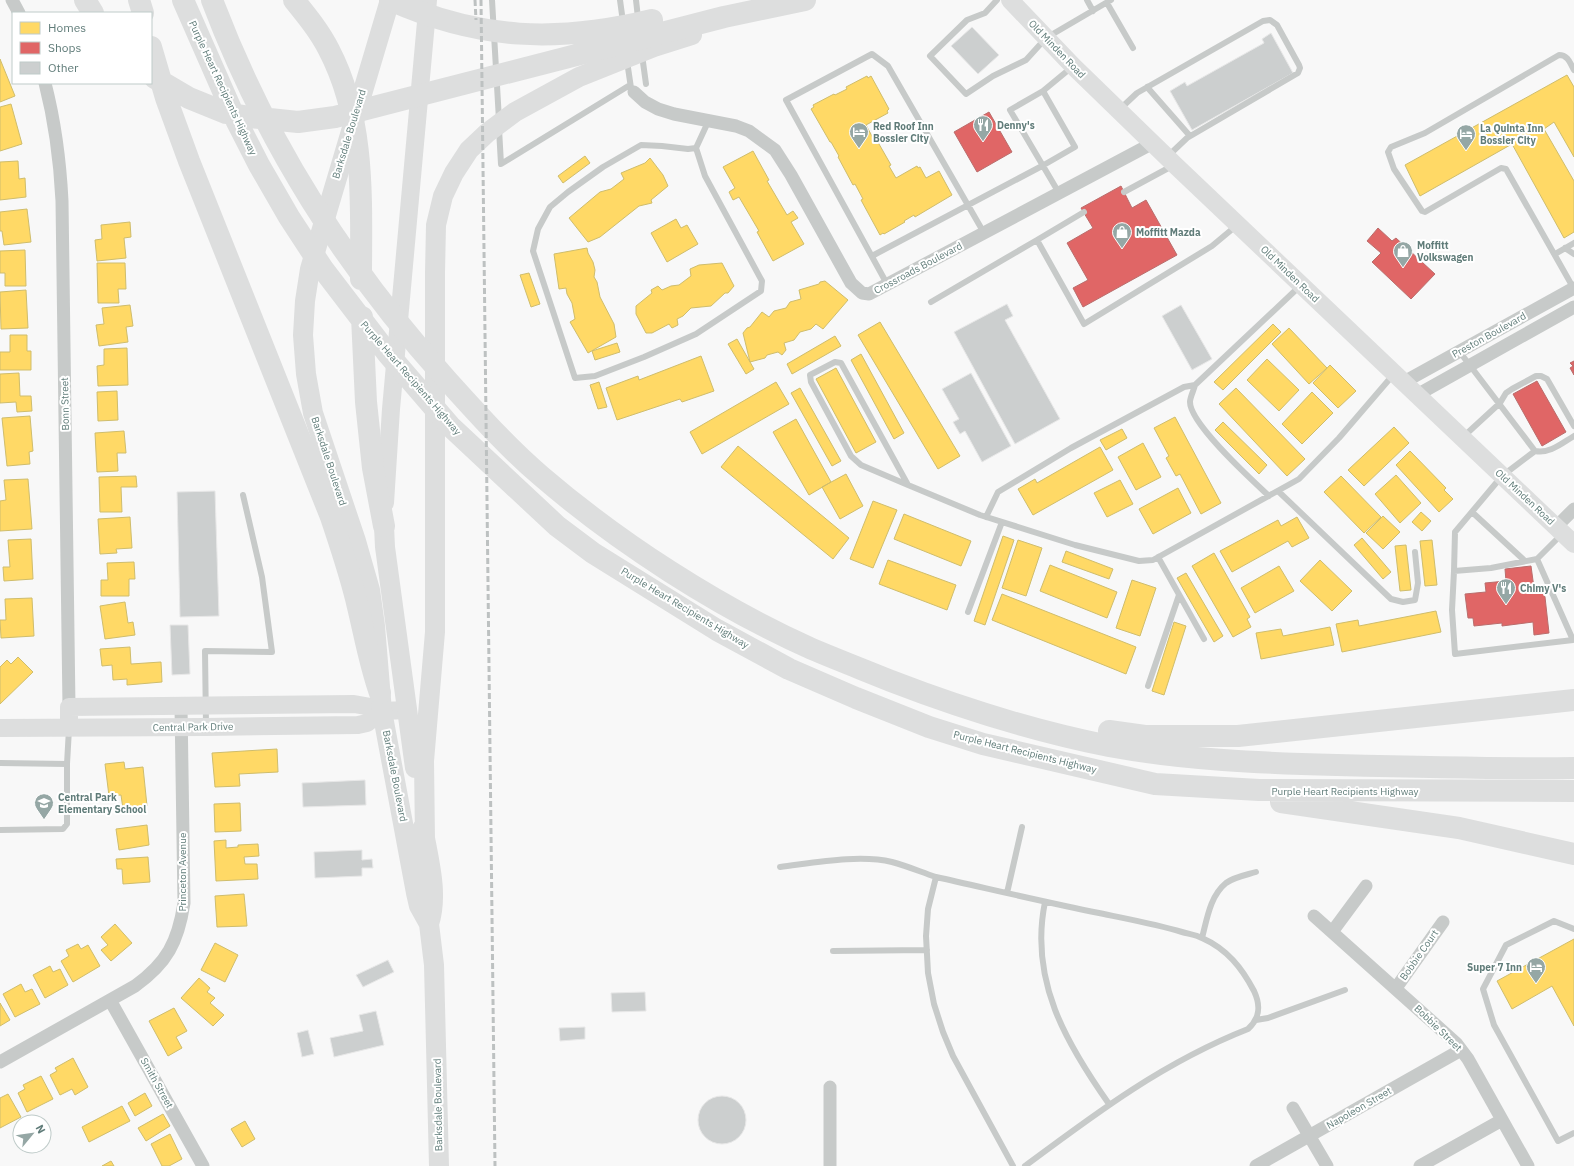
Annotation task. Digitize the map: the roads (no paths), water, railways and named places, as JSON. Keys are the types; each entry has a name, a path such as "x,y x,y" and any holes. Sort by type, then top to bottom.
{"highway":[{"path":"85,0 92,12"},
{"path":"139,0 142,12"},
{"name":"Purple Heart Recipients Highway","path":"183,0 220,85 259,165 289,217 323,269 388,354 450,426 557,526 593,553 717,630 789,669 929,727 983,744 1155,784 1259,790 1574,791"},
{"path":"212,0 245,77 280,148 303,188 338,243 405,332 495,432 541,476 604,526 674,574 733,609 811,648 932,697 1010,722 1112,746 1158,754 1238,762 1445,768 1574,768"},
{"path":"294,0 329,49 350,104 357,138 361,181 361,311 366,402 374,468 384,526"},
{"path":"390,0 437,19 497,32 521,35 549,36 689,24"},
{"path":"152,76 189,98 226,113 250,118 298,122 335,117 689,24 729,9 805,0"},
{"path":"152,50 166,98 189,161 331,517 347,566 358,607 370,664 381,702"},
{"path":"1010,722 1053,724 1145,736 1238,736 1574,700"},
{"path":"1155,784 1459,828 1574,854"}],"main road":[{"name":"Barksdale Boulevard","path":"390,0 310,269 304,302 303,334 306,374 313,414 356,541 370,590 375,626 381,702 416,893 420,906 429,924"},
{"name":"Barksdale Boulevard","path":"428,0 391,409 384,526 385,547 432,891 433,904 429,924 436,986 439,1166"},
{"name":"Old Minden Road","path":"1010,0 1073,66 1152,143 1564,535"},
{"path":"425,840 424,761 435,632 436,225 443,196 454,173 469,150 487,133 515,112 579,77 654,47 689,24"},
{"path":"381,702 407,710"},
{"name":"Central Park Drive","path":"69,707 206,705 324,714 358,725 367,723 381,702"},
{"name":"Bonn Street","path":"69,707 69,728"},
{"name":"Central Park Drive","path":"0,728 206,728 324,714"}],"street":[{"path":"12,0 18,12"},
{"name":"Bonn Street","path":"45,84 60,161 62,201 69,707"},
{"name":"Crossroads Boulevard","path":"632,89 645,102 658,108 708,122 736,126 749,131 775,150 791,175 846,274 856,289 862,293 869,294 1152,143"},
{"name":"Preston Boulevard","path":"1399,378 1459,352 1574,288"},
{"name":"Preston Boulevard","path":"1417,395 1574,307"},
{"path":"1564,535 1574,509"},
{"name":"Princeton Avenue","path":"0,1062 135,986 155,970 173,945 179,932 184,903 181,706"},
{"path":"407,710 429,709"},
{"path":"1332,932 1366,886"},
{"name":"Bobbie Street","path":"1314,916 1450,1037 1461,1050 1528,1166"},
{"name":"Bobbie Court","path":"1396,988 1443,922"},
{"name":"Smith Street","path":"110,1000 203,1166"},
{"name":"Napoleon Street","path":"1256,1166 1461,1050"},
{"path":"830,1087 830,1166"},
{"path":"1293,1108 1327,1166"},
{"path":"1420,1166 1502,1120"}],"lane":[{"path":"492,0 501,164 632,89 626,54"},
{"path":"620,0 624,31"},
{"path":"636,0 646,84"},
{"path":"997,0 985,13 967,20 930,56 966,94 993,76 1026,60 1046,38 1109,1 1133,48"},
{"path":"1087,0 1093,11"},
{"path":"1119,110 1137,93 1263,21 1270,20 1276,25 1300,68 1298,73 1190,136 1171,161 1124,192"},
{"path":"625,39 626,47"},
{"path":"888,285 786,100 872,54 888,66 984,233"},
{"path":"1574,70 1568,58 1563,55 1559,55 1425,133 1391,147 1388,152 1394,169 1422,212 1425,212 1501,168 1506,169 1574,288"},
{"path":"1059,193 1010,110 1044,91 1073,66"},
{"path":"1147,87 1190,136"},
{"path":"872,256 1042,166 1075,146 1044,91"},
{"path":"696,148 688,149 641,145 603,167 568,192 550,207 538,229 533,251 575,378 595,376 644,357 696,334 762,291 762,281 705,176 696,148 708,122"},
{"path":"931,302 1084,212"},
{"path":"1037,240 1084,324 1212,246 1238,225"},
{"path":"1555,254 1574,244"},
{"path":"1565,248 1574,254"},
{"path":"1269,496 1216,444 1197,420 1190,403 1195,385 1301,285"},
{"path":"1459,352 1500,403 1535,451"},
{"path":"908,485 841,363 835,362 810,375 811,382 851,456 861,465 908,485 986,517 1075,545 1139,561 1153,560 1299,479 1399,378"},
{"path":"1462,438 1500,403 1506,393 1536,376 1541,376 1547,379 1574,426"},
{"path":"986,517 998,492 1071,448 1184,387 1195,385"},
{"path":"1537,559 1573,640 1455,654 1452,610 1455,532 1502,476 1535,451 1548,451 1574,436"},
{"path":"1278,491 1391,599 1403,602 1415,600 1418,582 1414,552"},
{"path":"206,728 205,651 272,652 262,577 243,495"},
{"path":"1472,512 1525,561"},
{"path":"968,612 1002,522"},
{"path":"1454,571 1491,568 1537,559 1564,535"},
{"path":"1158,557 1204,639"},
{"path":"1148,686 1179,595"},
{"path":"0,830 63,829 66,827 69,728"},
{"path":"0,763 67,764"},
{"path":"1007,893 1022,827"},
{"path":"780,867 831,861 875,860 891,862 936,877 1045,902 1167,927 1202,938 1227,953 1238,964 1247,977 1256,995 1259,1006 1258,1016 1248,1029 1184,1058 1109,1104 1025,1166"},
{"path":"1202,938 1210,908 1218,892 1227,883 1239,877 1256,872"},
{"path":"936,877 928,909 926,936 928,973 934,1004 942,1032 953,1056 1013,1166"},
{"path":"1045,902 1041,920 1041,946 1044,973 1050,999 1064,1034 1086,1073 1109,1104"},
{"path":"1574,929 1554,921 1506,945 1483,989 1494,1025 1558,1141 1574,1133"},
{"path":"833,951 927,950"},
{"path":"1256,1020 1268,1018 1345,990"}],"railway":[{"path":"475,0 476,20"},
{"path":"481,0 495,1166"}],"place":[{"name":"Denny's","path":"983,142"},
{"name":"Red Roof Inn Bossier City","path":"859,149"},
{"name":"La Quinta Inn Bossier City","path":"1466,151"},
{"name":"Moffitt Mazda","path":"1122,249"},
{"name":"Moffitt Volkswagen","path":"1403,268"},
{"name":"Chimy V's","path":"1506,605"},
{"name":"Central Park Elementary School","path":"44,820"},
{"name":"Super 7 Inn","path":"1536,984"}]}
